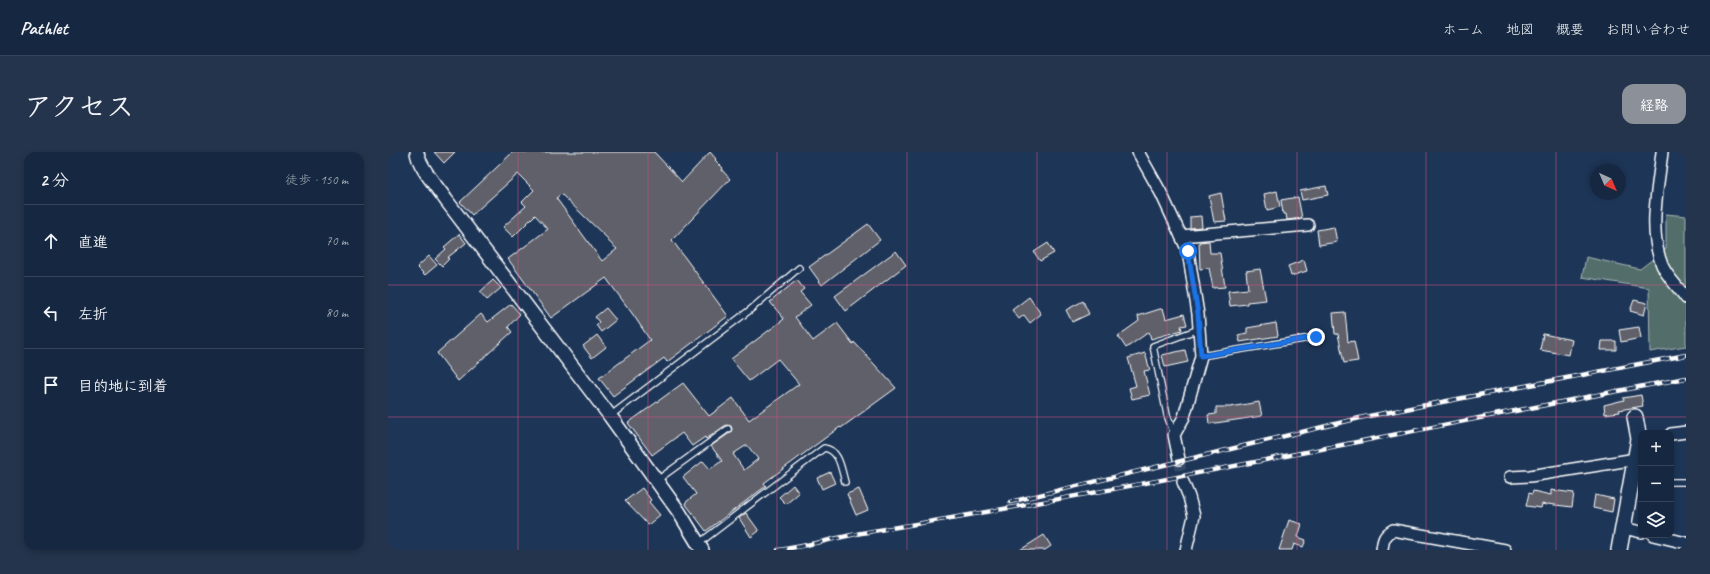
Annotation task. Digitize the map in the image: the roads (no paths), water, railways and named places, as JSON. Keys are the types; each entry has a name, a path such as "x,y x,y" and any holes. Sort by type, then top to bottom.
{"main road":[{"path":"1635,417 1638,430"},
{"path":"1619,550 1634,481 1638,449"}],"street":[{"path":"417,152 417,156 424,168 446,200 610,416 679,512 700,547"},
{"path":"1138,152 1162,193 1188,251 1200,329 1201,356 1184,417 1174,435 1179,459"},
{"path":"1662,152 1655,213 1655,240 1663,266 1686,298"},
{"path":"1181,236 1308,225"},
{"path":"1674,434 1686,432"},
{"path":"1510,477 1530,476 1636,459"},
{"path":"1183,482 1194,516 1186,550"},
{"path":"1623,528 1638,531"},
{"path":"1382,550 1383,540 1387,534 1393,530 1478,548 1505,550"},
{"path":"1665,538 1686,543"}],"lane":[{"path":"610,416 750,310 799,268"},
{"path":"1174,435 1167,416 1153,346 1200,329"},
{"path":"1201,356 1316,337"},
{"path":"656,481 728,429"},
{"path":"700,547 824,448 831,449 836,454 844,482"},
{"path":"1674,482 1686,482"}],"tunnel":[{"path":"1179,459 1183,482"}],"railway":[{"path":"1010,502 1364,417 1686,355"},
{"path":"778,550 861,533 1179,477 1686,378"}]}
